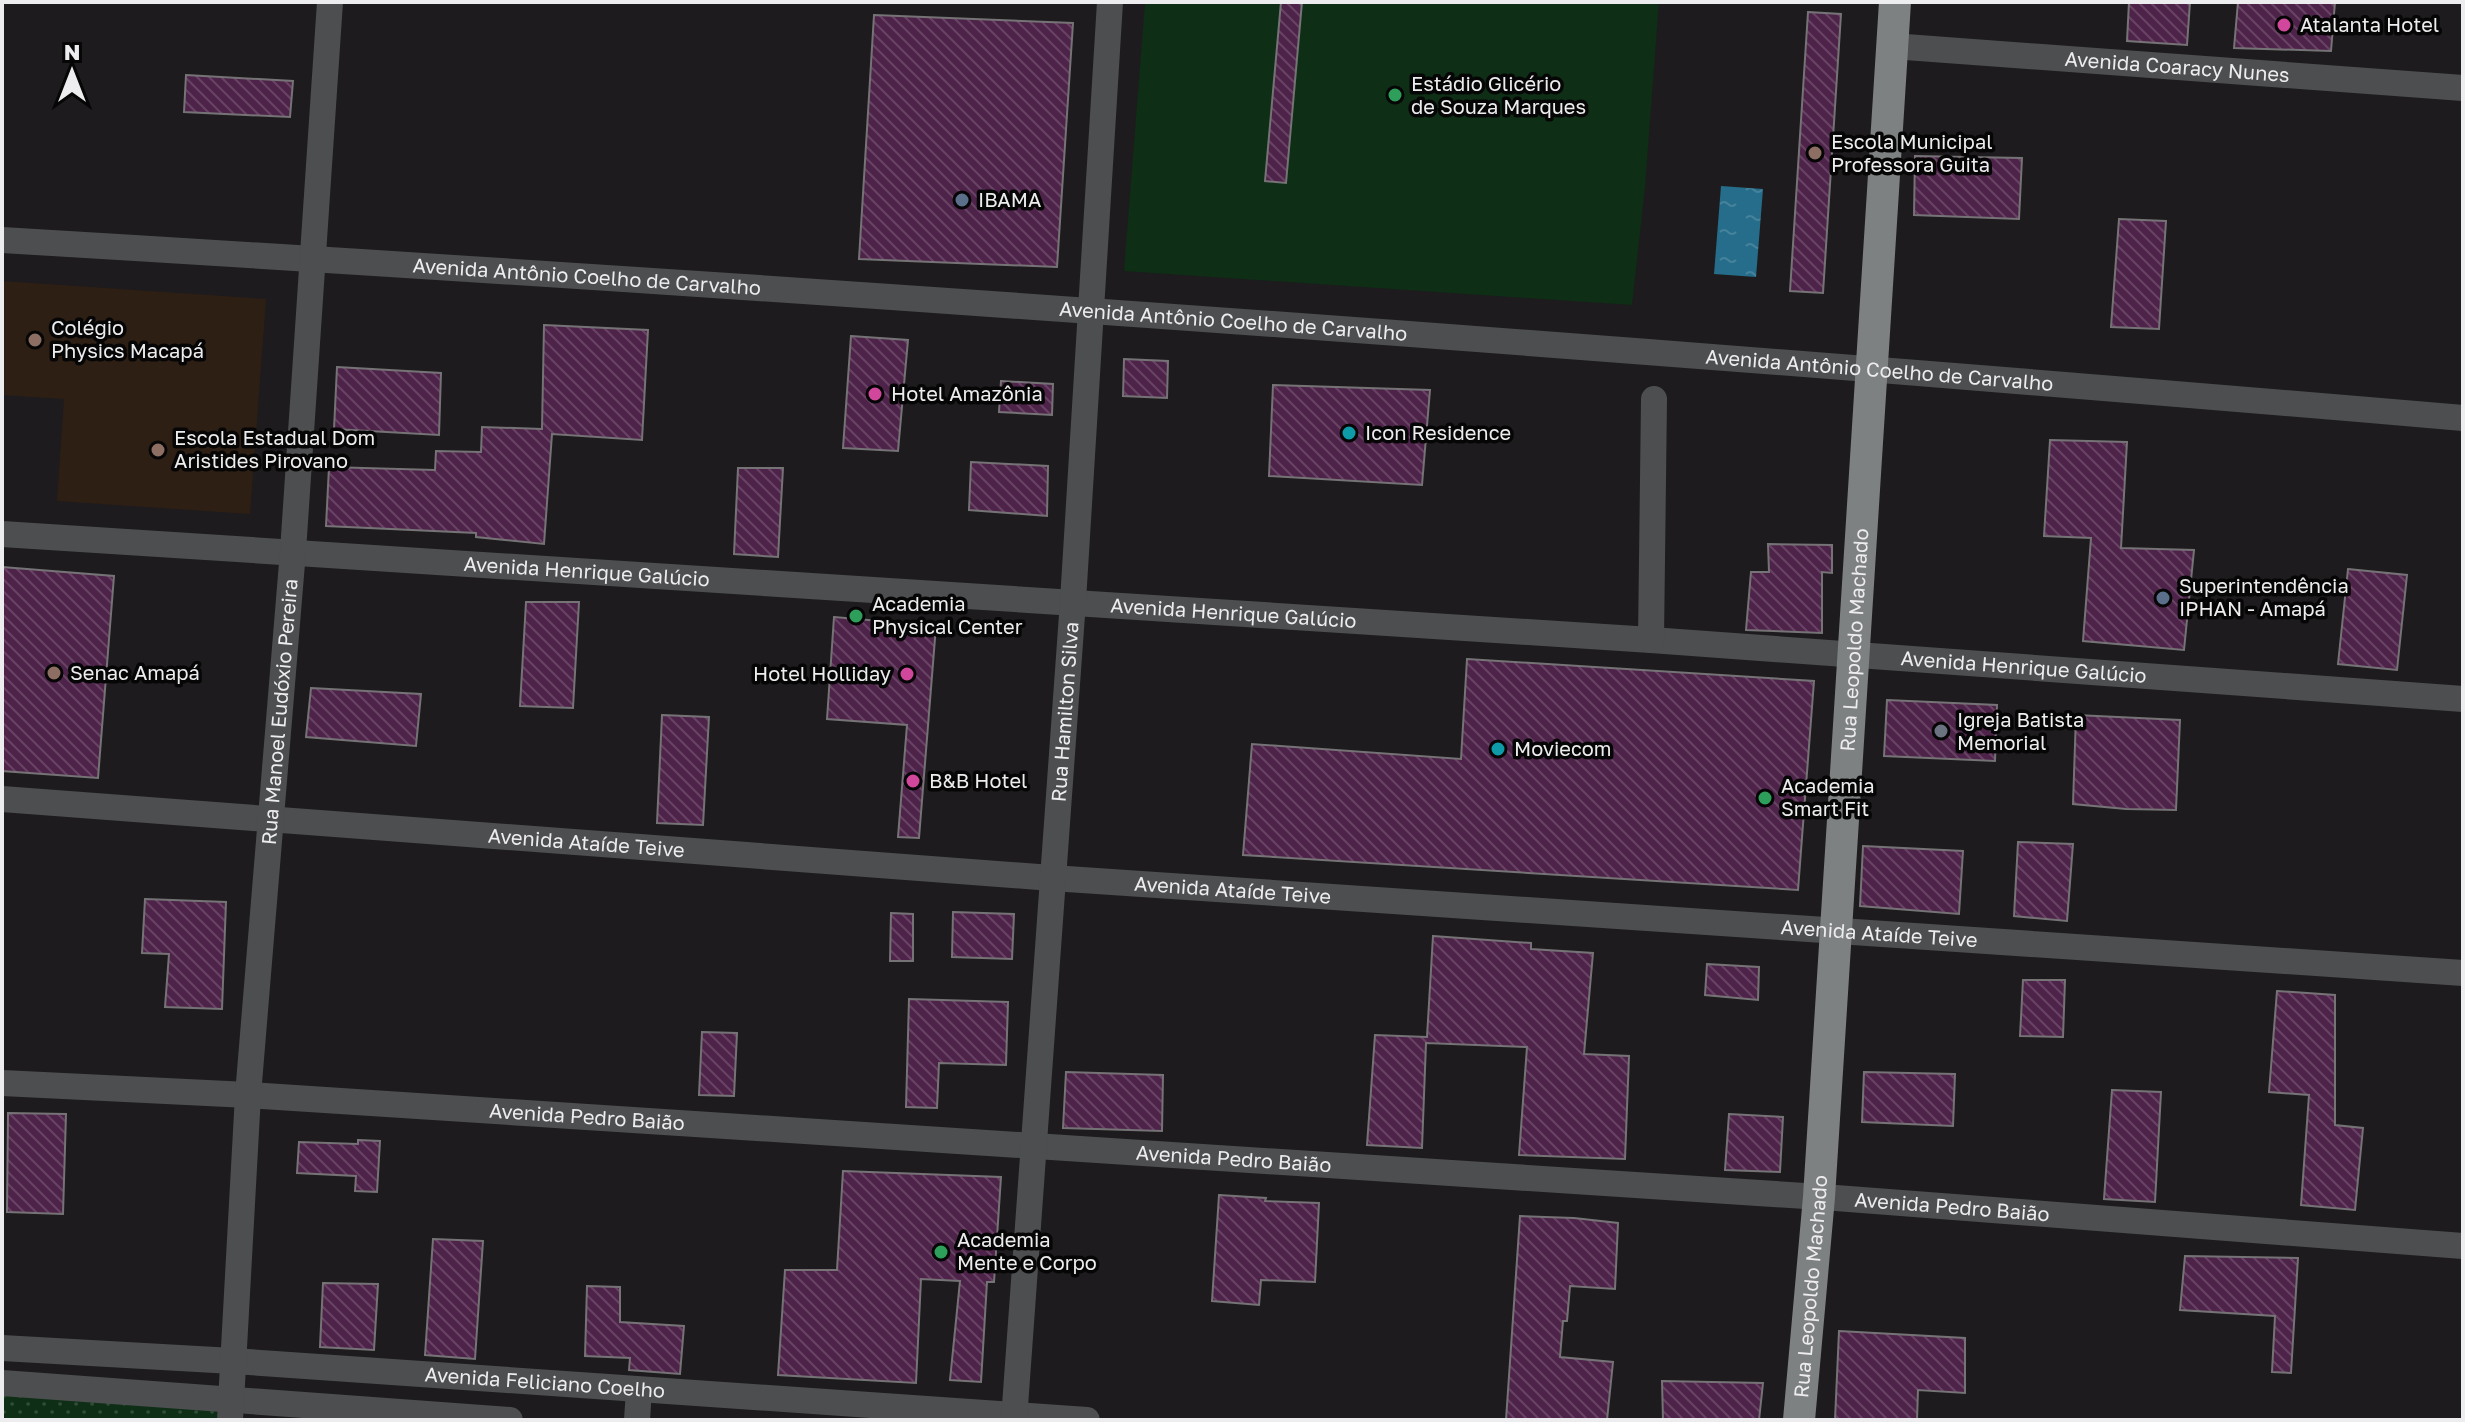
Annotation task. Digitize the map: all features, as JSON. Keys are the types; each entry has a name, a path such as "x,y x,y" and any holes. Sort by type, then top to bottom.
{"main road":[{"name":"Rua Leopoldo Machado","path":"1799,1420 1819,1197 1895,2"}],"street":[{"name":"Rua Manoel Eudóxio Pereira","path":"230,1409 248,1095 293,551 330,2"},
{"name":"Rua Hamilton Silva","path":"1014,1417 1073,601 1110,2"},
{"name":"Avenida Coaracy Nunes","path":"1892,46 2463,88"},
{"name":"Avenida Antônio Coelho de Carvalho","path":"2,240 1089,311 1872,367 2463,418"},
{"path":"1651,640 1654,399"},
{"name":"Avenida Henrique Galúcio","path":"2,534 1073,601 2463,699"},
{"name":"Avenida Ataíde Teive","path":"2,799 1052,878 2463,973"},
{"name":"Avenida Pedro Baião","path":"2,1083 248,1095 1819,1197 2463,1246"},
{"path":"8,1384 9,1349"},
{"name":"Avenida Feliciano Coelho","path":"9,1349 233,1361 1087,1420"},
{"name":"Avenida Feliciano Coelho","path":"8,1384 230,1409 510,1420"},
{"path":"637,1420 639,1390"}],"shaded area":[{"name":"Escola Estadual Dom Aristides Pirovano","path":"2,281 266,299 250,514 57,501 64,399 2,395"}],"green space":[{"name":"Estádio Glicério de Souza Marques","path":"1145,2 1659,2 1645,187 1632,305 1124,271"},
{"path":"2,1387 223,1402 222,1420 2,1420"}],"water":[{"path":"1721,186 1763,189 1756,277 1714,274"}],"building":[{"path":"1281,2 1302,2 1286,183 1265,181"},
{"path":"2129,2 2190,2 2187,45 2127,41"},
{"name":"Atalanta Hotel","path":"2238,2 2335,2 2331,51 2234,48"},
{"name":"Escola Municipal Professora Guita","path":"1808,12 1841,14 1823,293 1790,291"},
{"path":"874,15 1073,23 1057,267 859,259"},
{"path":"186,75 293,81 290,117 184,112"},
{"path":"1915,156 2022,158 2019,219 1914,215"},
{"path":"2119,219 2166,221 2159,329 2111,327"},
{"path":"544,325 648,330 642,440 552,434 544,544 476,537 476,533 326,526 329,467 435,470 436,451 481,452 482,427 542,429"},
{"name":"Hotel Amazônia","path":"851,336 908,340 898,451 843,448"},
{"path":"1124,359 1168,361 1167,398 1123,396"},
{"path":"337,367 441,373 439,435 334,429"},
{"path":"1001,381 1053,384 1052,415 999,412"},
{"name":"Icon Residence","path":"1273,385 1430,390 1422,485 1269,476"},
{"path":"2050,440 2127,442 2121,548 2194,550 2184,650 2083,641 2091,538 2044,536"},
{"path":"971,462 1048,466 1047,516 969,510"},
{"path":"738,468 783,468 778,557 734,554"},
{"path":"1768,544 1832,545 1832,573 1822,572 1822,633 1746,630 1751,572 1769,572"},
{"name":"Senac Amapá","path":"2,567 114,576 98,778 2,771"},
{"path":"2348,569 2407,575 2397,670 2338,664"},
{"path":"526,602 579,602 573,708 520,706"},
{"path":"834,617 936,626 919,838 898,837 907,725 827,719"},
{"path":"1467,659 1814,681 1798,890 1243,855 1252,744 1461,759"},
{"path":"311,688 421,694 416,746 306,737"},
{"name":"Igreja Batista Memorial","path":"1887,700 1997,705 1995,761 1884,756"},
{"path":"662,715 709,717 703,825 657,823"},
{"path":"2076,715 2180,720 2176,810 2073,804"},
{"path":"2018,842 2073,844 2067,921 2014,916"},
{"path":"1863,846 1963,851 1959,914 1860,906"},
{"path":"145,899 226,902 222,1009 165,1007 169,954 142,953"},
{"path":"953,912 1014,914 1012,959 952,957"},
{"path":"891,913 913,914 913,961 890,961"},
{"path":"1433,936 1531,943 1531,949 1593,953 1584,1054 1629,1056 1625,1159 1519,1155 1527,1047 1426,1043 1422,1148 1367,1145 1375,1035 1427,1037"},
{"path":"1707,964 1759,967 1758,1000 1705,995"},
{"path":"2023,980 2065,980 2063,1037 2020,1036"},
{"path":"2277,991 2335,995 2335,1125 2363,1128 2355,1210 2301,1205 2309,1095 2269,1092"},
{"path":"909,999 1008,1002 1006,1065 939,1063 937,1108 906,1107"},
{"path":"702,1032 737,1033 734,1096 699,1095"},
{"path":"1066,1072 1163,1075 1162,1131 1063,1128"},
{"path":"1864,1072 1955,1074 1953,1126 1862,1122"},
{"path":"2112,1090 2161,1092 2155,1202 2104,1199"},
{"path":"8,1113 66,1114 63,1214 7,1212"},
{"path":"1729,1114 1783,1117 1780,1172 1725,1170"},
{"path":"358,1140 380,1141 377,1192 355,1191 356,1176 297,1173 299,1142 358,1144"},
{"path":"843,1171 1001,1177 994,1282 987,1282 981,1382 950,1380 960,1281 921,1279 916,1383 778,1375 785,1270 837,1270"},
{"path":"1219,1195 1319,1203 1315,1282 1261,1280 1259,1305 1212,1301"},
{"path":"1520,1216 1618,1223 1615,1289 1570,1286 1560,1357 1613,1362 1607,1420 1506,1420"},
{"path":"433,1239 483,1241 475,1359 425,1355"},
{"path":"2185,1256 2298,1258 2291,1373 2272,1372 2275,1316 2180,1310"},
{"path":"323,1283 378,1284 374,1350 320,1347"},
{"path":"587,1286 620,1287 620,1322 684,1326 680,1374 629,1370 630,1358 585,1356"},
{"path":"1839,1331 1965,1338 1965,1393 1918,1390 1917,1420 1835,1420"},
{"path":"1662,1381 1763,1383 1759,1420 1663,1420"}],"place":[{"name":"Atalanta Hotel","path":"2284,25"},
{"name":"Estádio Glicério de Souza Marques","path":"1395,95"},
{"name":"Escola Municipal Professora Guita","path":"1815,153"},
{"name":"IBAMA","path":"962,200"},
{"name":"Colégio Physics Macapá","path":"35,340"},
{"name":"Hotel Amazônia","path":"875,394"},
{"name":"Icon Residence","path":"1349,433"},
{"name":"Escola Estadual Dom Aristides Pirovano","path":"158,450"},
{"name":"Superintendência IPHAN - Amapá","path":"2163,598"},
{"name":"Academia Physical Center","path":"856,616"},
{"name":"Senac Amapá","path":"54,673"},
{"name":"Hotel Holliday","path":"907,674"},
{"name":"Igreja Batista Memorial","path":"1941,731"},
{"name":"Moviecom","path":"1498,749"},
{"name":"B&B Hotel","path":"913,781"},
{"name":"Academia Smart Fit","path":"1765,798"},
{"name":"Academia Mente e Corpo","path":"941,1252"}]}
